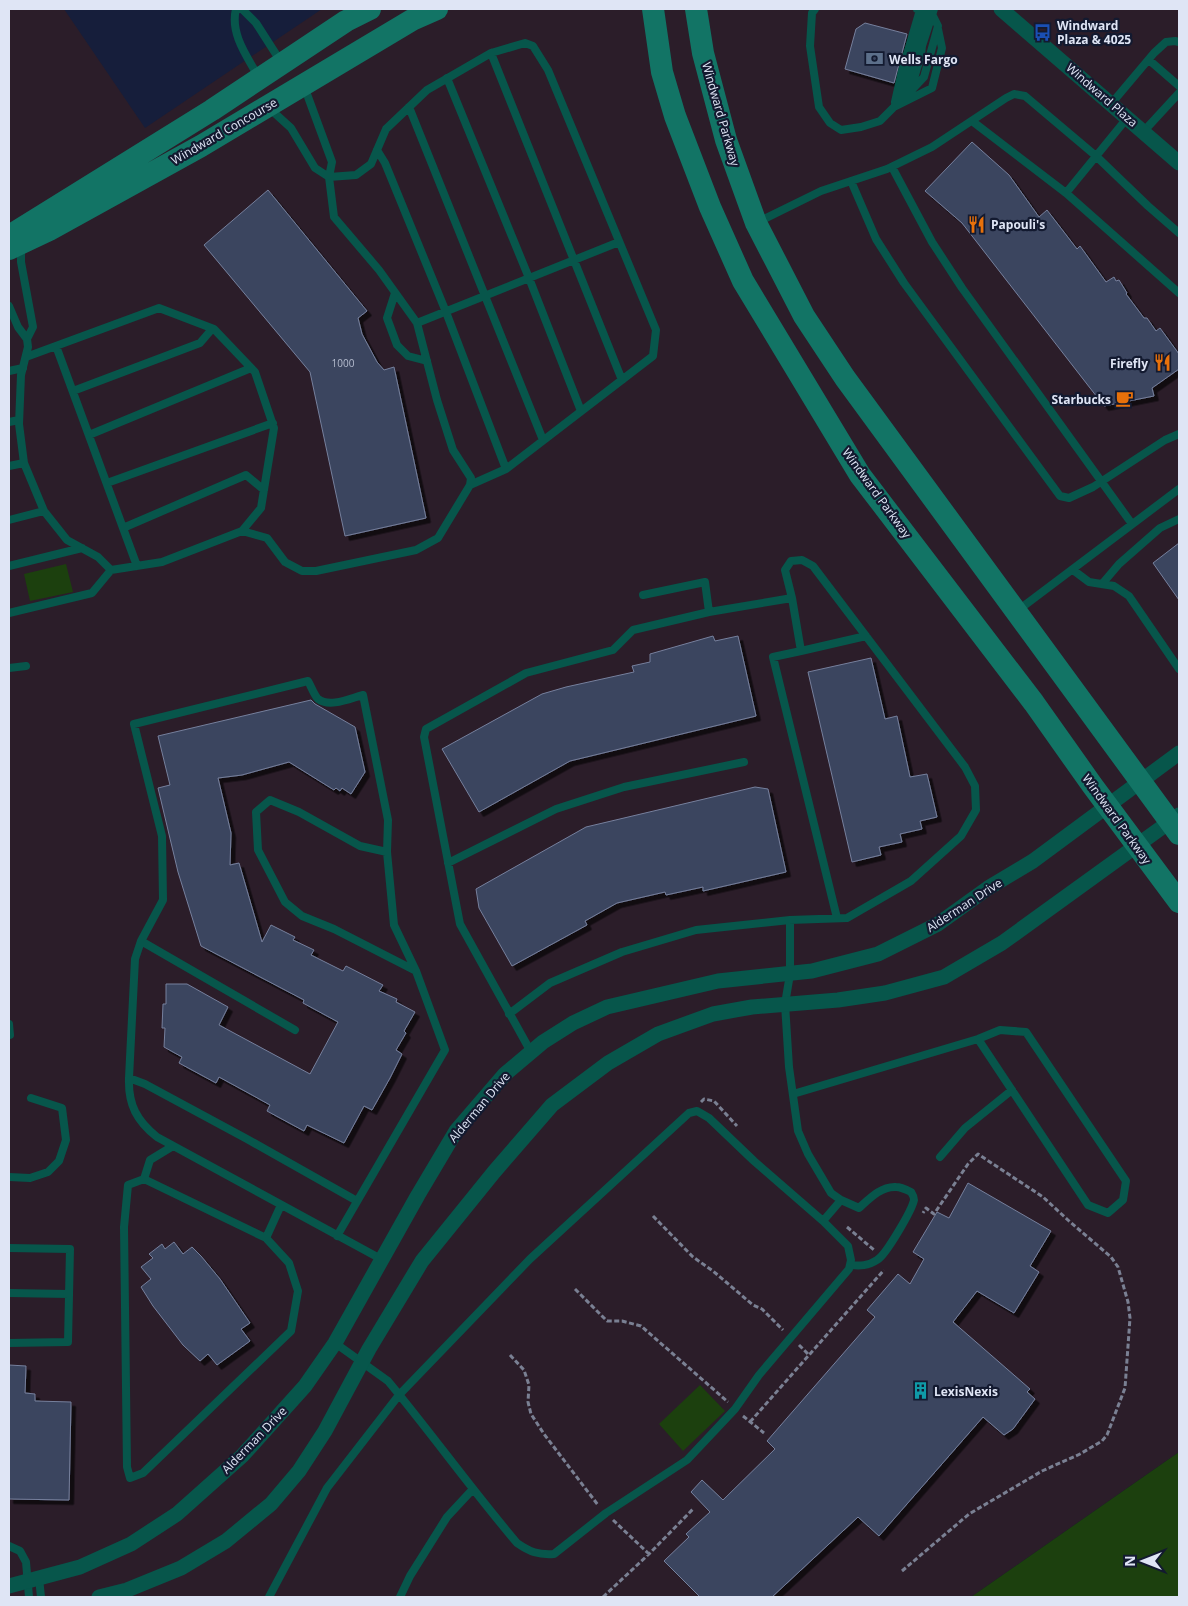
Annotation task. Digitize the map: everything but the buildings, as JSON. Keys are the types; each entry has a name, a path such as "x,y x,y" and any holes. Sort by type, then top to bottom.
{"main road":[{"name":"Windward Concourse","path":"13,243 346,21 370,9"},
{"name":"Windward Concourse","path":"13,243 49,230 193,150 412,20 437,9"},
{"name":"Windward Parkway","path":"653,9 662,72 675,116 710,207 743,281 860,475 1034,704 1179,902"},
{"name":"Windward Parkway","path":"696,9 703,53 726,140 756,223 804,316 840,370 1016,612 1140,781 1176,824"}],"street":[{"name":"Windward Plaza","path":"1001,9 1179,163"},
{"path":"1140,781 1179,753"},
{"name":"Alderman Drive","path":"9,1586 80,1567 131,1544 176,1514 242,1456 305,1386 335,1342 456,1131 506,1074 543,1042 573,1023 607,1007 718,981 812,971 878,954 938,924 988,888 1033,861 1140,781"},
{"path":"99,1597 127,1590 181,1568 226,1541 271,1504 304,1463 325,1431 362,1361 422,1261 494,1172 552,1105 608,1063 658,1034 713,1014 752,1007 838,1000 885,993 944,977 1002,943 1137,846 1176,824"}],"lane":[{"path":"236,9 233,18 241,47 260,79"},
{"path":"242,9 256,23 282,64"},
{"path":"815,9 812,13 810,46 819,107 830,123 841,130 861,127 880,121 924,77 938,26"},
{"path":"894,107 932,88 942,48 938,26 926,11"},
{"path":"894,107 902,71 926,11"},
{"path":"894,107 915,75 926,11"},
{"path":"1111,104 1166,42 1179,42"},
{"path":"267,106 291,128 315,168 329,177 356,175 371,164 386,129 427,90 491,53 525,43 533,46 548,70 656,330 653,356 506,469 470,485"},
{"path":"491,53 622,380"},
{"path":"1149,60 1179,86"},
{"path":"447,78 581,411"},
{"path":"242,531 266,538 285,562 302,571 316,571 416,550 438,538 470,485 471,478 453,450 437,400 417,323 378,270 334,217 329,177 332,162 304,85"},
{"path":"1144,131 1179,93"},
{"path":"756,223 821,192 892,167 932,147 1014,94 1024,96 1096,156 1148,206 1179,232"},
{"path":"409,107 543,440"},
{"path":"1066,193 1128,117"},
{"path":"972,121 1066,193 1179,293"},
{"path":"377,150 385,162 446,312 506,469"},
{"path":"892,167 932,242 962,288 1132,524"},
{"path":"851,181 876,239 904,283 1060,496 1069,498 1101,482 1165,440 1179,434"},
{"path":"417,323 619,242"},
{"path":"13,243 21,262 33,327 27,339"},
{"path":"395,293 386,318 397,344 408,356 427,361"},
{"path":"9,306 18,327 27,339 28,347 23,368 19,420 24,462 44,511 67,540 98,557 111,570"},
{"path":"9,613 92,593 111,570 162,562 242,531 261,508 274,428 255,372 212,329 159,308 26,357"},
{"path":"73,391 200,343 212,329"},
{"path":"56,346 138,566"},
{"path":"9,371 23,368"},
{"path":"89,435 251,368"},
{"path":"9,422 19,420"},
{"path":"107,483 273,423"},
{"path":"9,466 24,462"},
{"path":"123,528 246,475 264,490"},
{"path":"1016,612 1179,489"},
{"path":"9,520 44,511"},
{"path":"1102,584 1119,564 1160,528 1179,519"},
{"path":"9,566 82,548"},
{"path":"510,1014 550,983 622,952 696,930 790,920 847,918 911,881 961,836 976,810 975,786 965,767 813,566 802,560 791,561 785,570 801,651"},
{"path":"1073,570 1088,582 1114,586 1129,596 1179,669"},
{"path":"643,595 705,582 709,612"},
{"path":"531,1052 460,924 424,737 426,729 526,673 613,650 633,630 709,612 792,598"},
{"path":"837,918 773,657 866,636"},
{"path":"9,668 26,666"},
{"path":"337,1236 445,1050 416,971 394,925 386,852 388,820 363,695 337,702 326,702 318,698 308,681 134,724 162,836 163,900 134,959 128,1087 134,1110 144,1127 173,1146 337,1236 382,1260"},
{"path":"448,863 556,809 624,787 744,762"},
{"path":"386,852 360,846 299,812 270,800 256,812 258,850 285,902 302,916 334,929 416,971"},
{"path":"790,920 790,974 784,1004 789,1067 798,1131 808,1154 831,1193 840,1200 859,1208 872,1195 885,1189 897,1187 911,1192 914,1196 904,1222 882,1257 875,1262 863,1266 850,1264"},
{"path":"142,941 295,1030"},
{"path":"9,1024 9,1035"},
{"path":"793,1094 978,1039 1000,1030 1026,1032 1126,1182 1123,1200 1108,1213 1088,1205 978,1039"},
{"path":"129,1078 145,1084 247,1139 357,1201"},
{"path":"940,1157 965,1128 1012,1090"},
{"path":"9,1177 30,1178 48,1172 59,1161 66,1140 62,1108 31,1098"},
{"path":"269,1597 327,1488 399,1395 530,1259 689,1113 697,1111 709,1118 754,1161 823,1221 848,1246 851,1260 849,1269 759,1374 735,1408 687,1460 606,1514 554,1554 528,1551 517,1543 473,1489 399,1395 388,1381 335,1342"},
{"path":"144,1179 150,1160 173,1146"},
{"path":"144,1179 266,1238 289,1263 298,1291 292,1331 143,1473 130,1478 127,1467 124,1227 128,1185 144,1179"},
{"path":"823,1221 840,1200"},
{"path":"266,1238 281,1205"},
{"path":"9,1248 70,1249 68,1342 9,1342"},
{"path":"9,1293 69,1294"},
{"path":"400,1597 410,1576 447,1517 473,1489"},
{"path":"9,1546 20,1551 41,1597"},
{"path":"29,1597 33,1580"}],"path":[{"path":"902,1571 968,1514 1042,1471 1080,1454 1102,1441 1107,1435 1125,1388 1130,1318 1128,1302 1118,1267 1111,1257 1069,1222 1043,1196 978,1154 968,1164 934,1214 926,1208 921,1216"},
{"path":"652,1216 693,1257 713,1270 753,1305 762,1309 809,1355"},
{"path":"750,1422 885,1270"},
{"path":"575,1289 607,1321 622,1321 641,1326 656,1337 764,1433"},
{"path":"510,1355 524,1370 529,1385 528,1402 531,1414 544,1434 606,1514 649,1554"},
{"path":"603,1597 694,1508"}],"shaded area":[{"path":"9,9 1179,9 1179,1452 971,1597 9,1597"},
{"path":"64,9 322,9 145,128"}],"green space":[{"path":"66,564 73,592 30,601 24,574"},
{"path":"700,1385 725,1411 683,1451 659,1424"},
{"path":"1179,1452 1179,1597 971,1597"}],"place":[{"name":"Windward Plaza & 4025","path":"1043,32"},
{"name":"Wells Fargo","path":"875,59"},
{"name":"Papouli's","path":"977,224"},
{"name":"Firefly","path":"1162,363"},
{"name":"Starbucks","path":"1125,399"},
{"name":"LexisNexis","path":"920,1391"}]}
